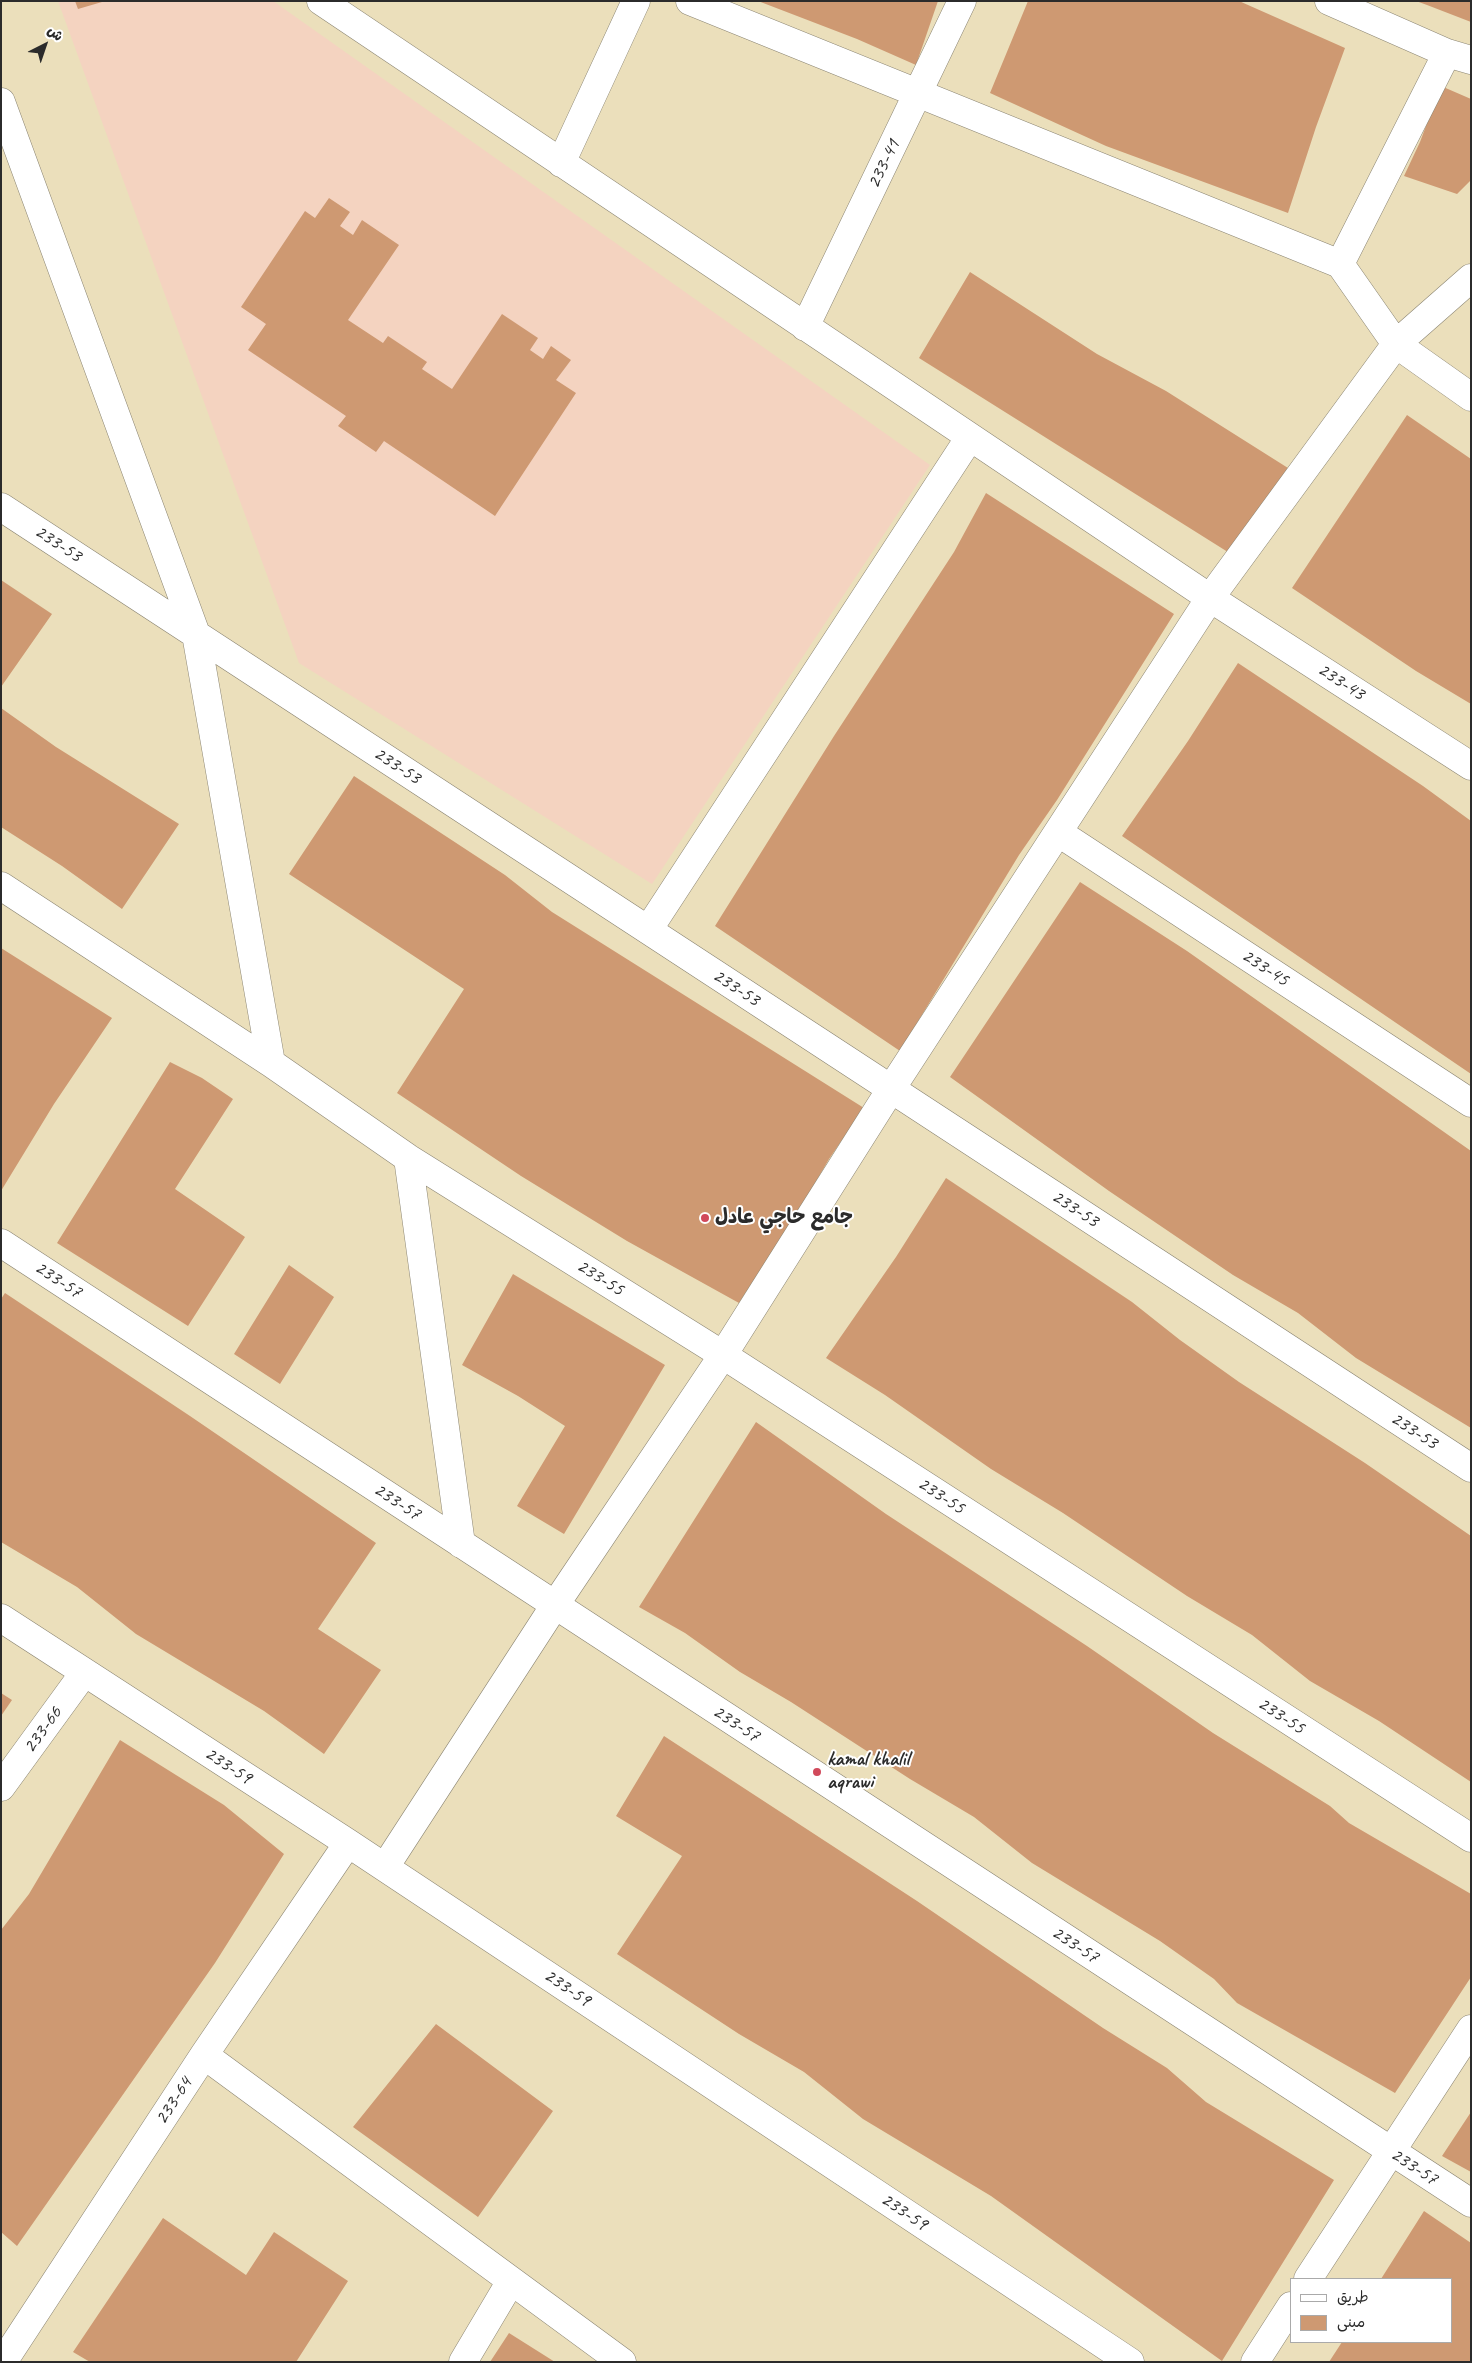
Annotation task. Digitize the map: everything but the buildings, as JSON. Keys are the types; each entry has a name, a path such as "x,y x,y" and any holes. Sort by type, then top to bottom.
{"street":[{"name":"233-43","path":"321,1 1210,598 1471,766"},
{"path":"561,162 636,1"},
{"path":"690,1 919,92 1340,264 1396,344 1471,397"},
{"name":"233-41","path":"805,327 962,1"},
{"path":"1329,1 1459,56 1340,264"},
{"path":"1,102 8,137 196,634 271,1063"},
{"path":"384,1868 555,1606 723,1355 891,1089 1210,598 1396,344 1471,278"},
{"path":"648,930 970,437"},
{"name":"233-53","path":"1,507 1471,1468"},
{"name":"233-45","path":"1059,833 1471,1104"},
{"name":"233-55","path":"1,886 271,1063 408,1158 723,1355 1471,1838"},
{"path":"408,1158 461,1544"},
{"name":"233-57","path":"1,1244 1471,2203"},
{"name":"233-59","path":"1,1618 348,1843 1130,2362"},
{"name":"233-66","path":"1,1787 84,1673"},
{"name":"233-64","path":"4,2362 204,2055 348,1843"},
{"path":"1309,2278 1471,2029"},
{"path":"204,2055 622,2362"},
{"path":"463,2362 511,2281"},
{"path":"1255,2362 1290,2308"}],"shaded area":[{"path":"58,1 273,1 930,465 652,884 299,663"}],"place":[{"name":"جامع حاجي عادل","path":"705,1218"},
{"name":"kamal khalil aqrawi","path":"817,1772"}]}
